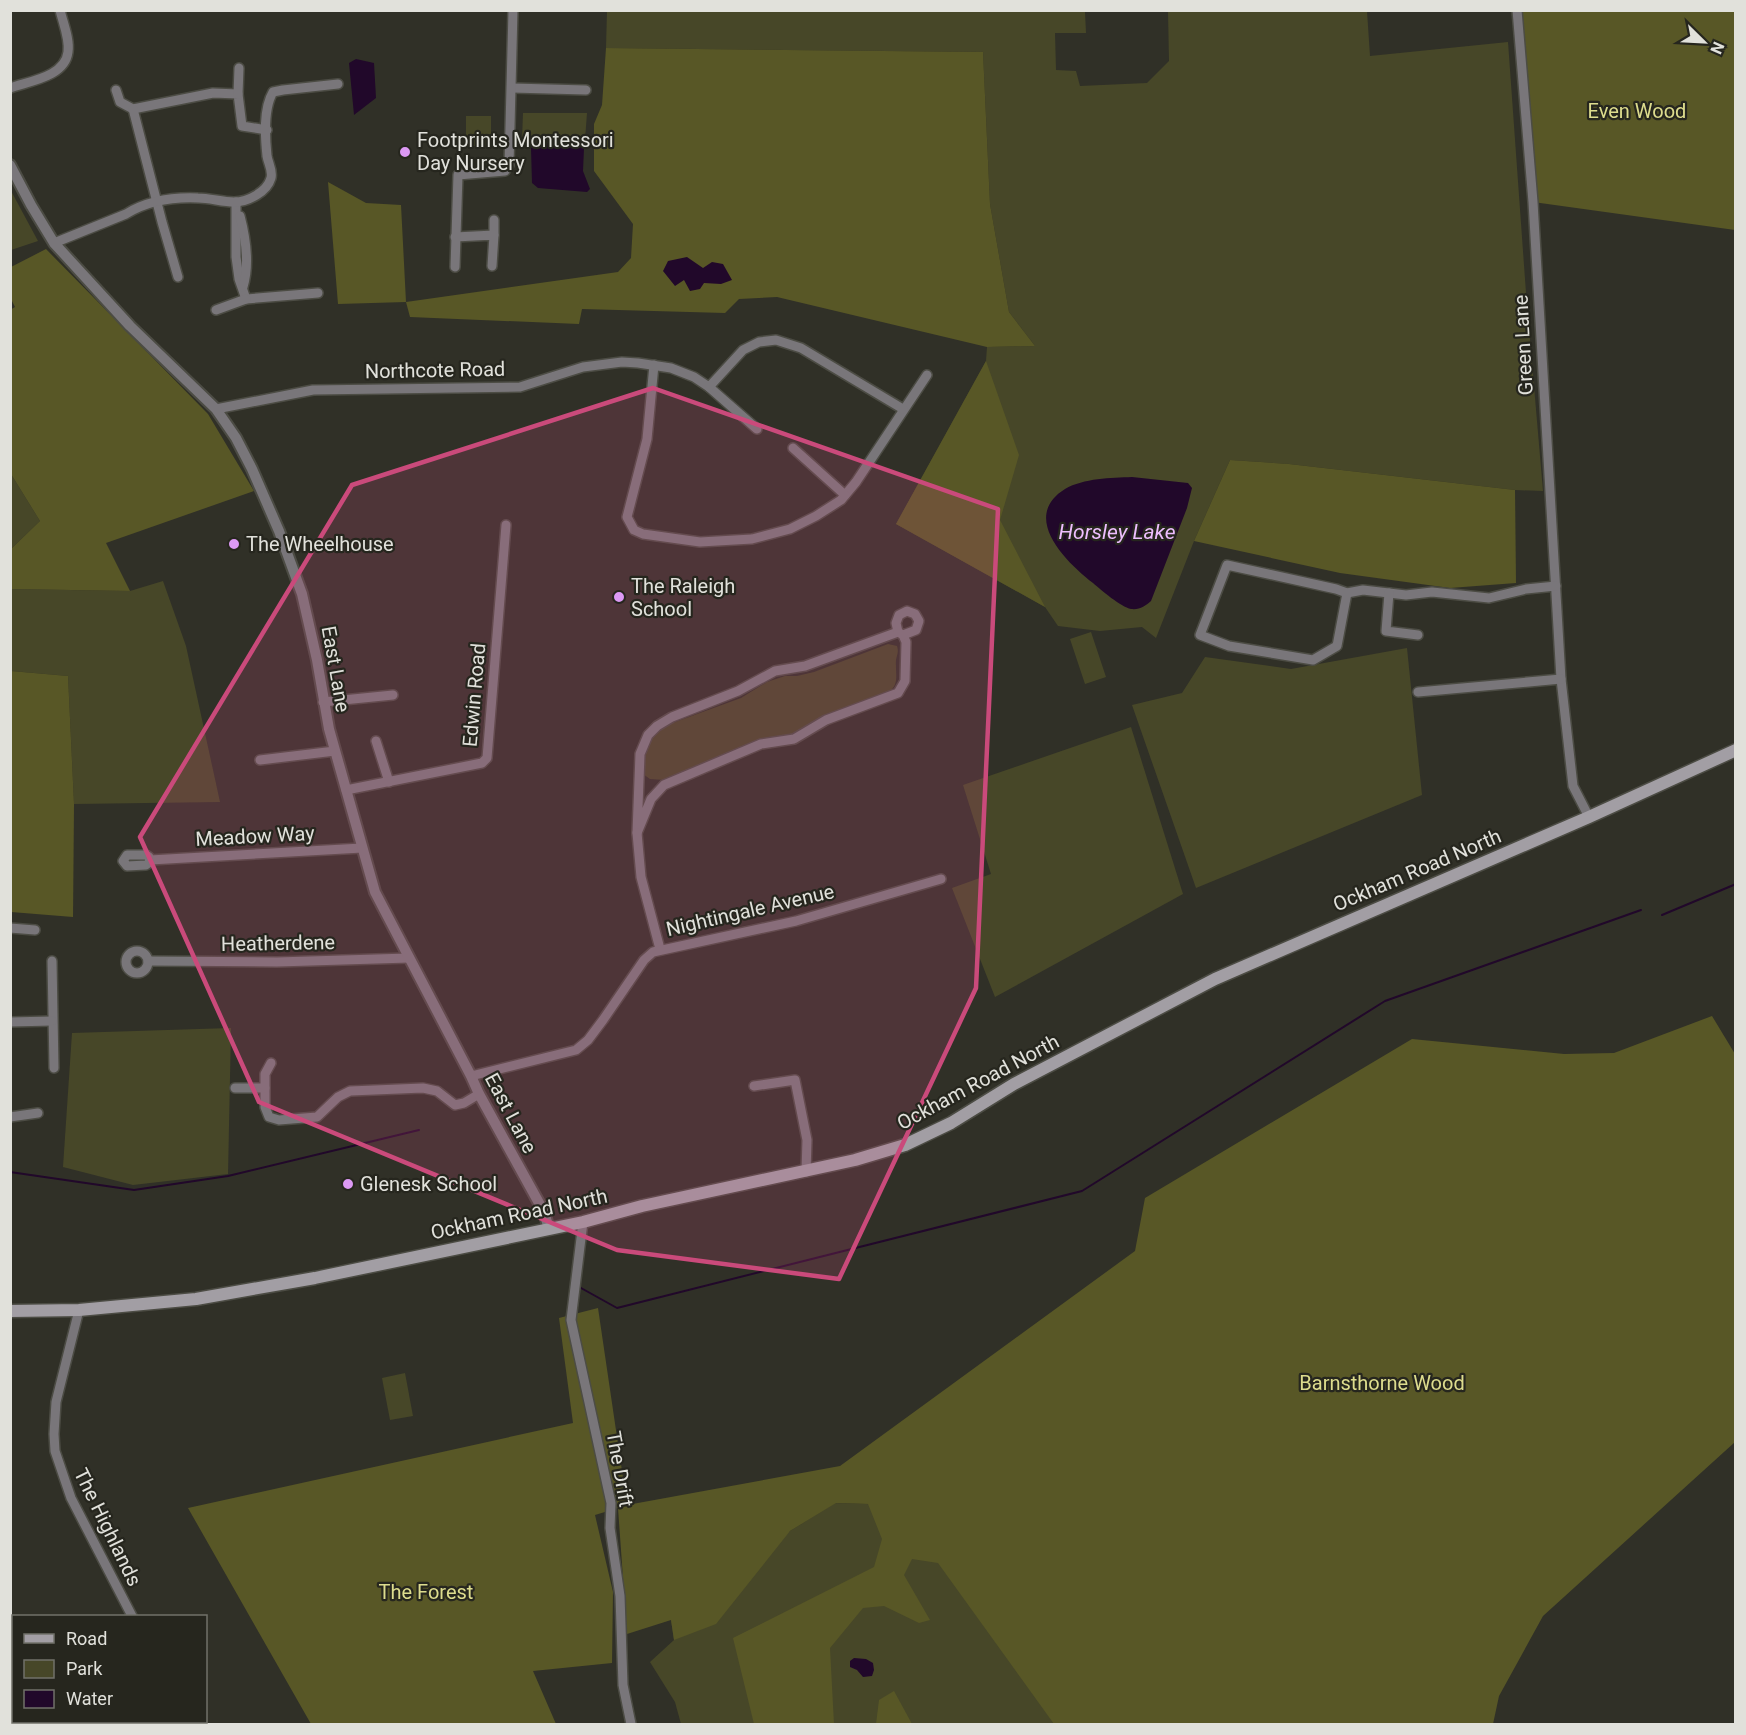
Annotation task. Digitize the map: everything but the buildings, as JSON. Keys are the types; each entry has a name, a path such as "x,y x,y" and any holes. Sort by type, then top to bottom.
{"main road":[{"name":"Ockham Road North","path":"10,1311 79,1310 204,1298 315,1278 583,1222 642,1206 806,1172 905,1145 951,1123 1014,1084 1215,979 1589,817 1736,750"}],"street":[{"path":"10,88 51,74 65,61 68,52 67,41 60,10"},
{"path":"455,267 458,175 505,171 509,165 513,10"},
{"name":"Green Lane","path":"1516,10 1533,202 1561,679 1573,786 1589,817"},
{"path":"239,68 238,94 242,126 267,130"},
{"path":"54,243 138,207 157,202 198,198 236,202 251,198 265,190 271,180 272,172 267,158 267,112 269,99 273,92 338,84"},
{"path":"512,88 586,90"},
{"path":"116,90 120,102 133,109 213,93 238,94"},
{"path":"133,109 178,277"},
{"name":"East Lane","path":"10,165 54,243 130,326 216,409 236,438 252,469 294,573 308,616 323,702 375,892 479,1094 544,1212 549,1229"},
{"path":"236,202 236,257 239,279 246,299"},
{"path":"492,266 494,220"},
{"path":"455,237 494,235"},
{"path":"216,310 246,299 318,293"},
{"path":"709,387 743,350 759,342 776,340 801,348 903,409"},
{"name":"Northcote Road","path":"216,409 313,390 520,387 583,367 622,363 654,365 681,371 709,387 757,429"},
{"path":"654,365 646,439 627,512 631,526 638,532 700,542 752,539 777,533 803,523 829,509 856,482 927,375"},
{"path":"793,448 845,495"},
{"name":"Edwin Road","path":"346,790 482,763 487,758 506,525"},
{"path":"1347,593 1337,646 1314,660 1228,646 1200,635 1227,565 1347,593 1363,590 1406,595 1432,592 1489,598 1526,589 1556,586"},
{"path":"1389,593 1386,631 1418,635"},
{"path":"640,775 647,788 656,789 761,744 794,739 826,720 898,693 905,681 906,642 900,633 805,666 775,671 738,692 662,722 652,730 640,754 638,862 660,949"},
{"path":"1418,692 1561,679"},
{"path":"323,702 393,695"},
{"path":"376,741 389,782"},
{"path":"260,760 335,751"},
{"path":"637,833 651,798 664,785"},
{"name":"Meadow Way","path":"150,860 362,848"},
{"name":"Nightingale Avenue","path":"471,1076 576,1050 597,1028 644,960 660,949 733,936 796,921 941,879"},
{"path":"10,928 35,930"},
{"name":"Heatherdene","path":"148,962 266,962 409,958"},
{"path":"52,961 54,1068"},
{"path":"10,1022 52,1021"},
{"path":"271,1063 265,1074 266,1113 269,1117 279,1120 317,1117 338,1097 350,1091 423,1088 437,1091 455,1105 464,1103 479,1094"},
{"path":"754,1086 795,1080 807,1140 806,1172"},
{"path":"235,1088 265,1088"},
{"path":"10,1117 38,1113"},
{"name":"The Drift","path":"583,1222 571,1320 611,1503 610,1528 620,1596 623,1685 631,1725"},
{"name":"The Highlands","path":"79,1310 56,1402 55,1451 71,1498 131,1615"}],"highlighted area":[{"path":"653,388 998,509 976,988 839,1279 617,1250 259,1102 140,837 352,485"}],"green space":[{"path":"607,11 1098,11 1085,12 1086,33 1055,33 1056,70 1076,71 1080,86 1147,83 1169,61 1168,11 1367,11 1370,56 1508,42 1543,491 1515,490 1289,464 1230,460 1194,541 1156,638 1142,627 1100,631 1058,626 1045,607 896,524 986,361 987,347 1035,346 1009,312 990,204 983,52 606,48"},
{"name":"Even Wood","path":"1517,11 1735,11 1735,230 1533,202"},
{"path":"606,48 983,52 990,204 1009,312 1035,346 987,347 777,297 739,299 725,313 582,309 579,324 410,317 406,302 618,272 631,258 633,224 594,171 594,124 602,105"},
{"path":"523,113 587,113 585,140 522,140"},
{"path":"466,116 491,116 491,146 466,146"},
{"path":"328,182 366,203 401,205 406,302 338,304"},
{"path":"10,189 38,241 11,250 10,250"},
{"path":"46,249 208,414 254,491 106,543 130,591 11,589 11,549 40,521 11,474 10,310 15,307 11,299 11,267"},
{"path":"986,361 1019,455 1000,520 1045,607 896,524"},
{"path":"1230,460 1289,464 1515,490 1516,583 1450,588 1340,573 1194,541"},
{"path":"11,474 40,521 11,549"},
{"path":"163,581 186,646 220,802 74,804 68,676 11,671 10,589 130,591"},
{"path":"1091,632 1106,677 1085,684 1070,639"},
{"path":"888,644 897,646 898,650 896,682 889,692 802,731 665,780 650,779 643,774 644,753 652,737 667,725 741,698 767,682 785,676 814,672"},
{"path":"1407,648 1422,795 1196,888 1132,705 1182,693 1205,657 1291,669"},
{"path":"11,671 68,676 74,804 73,917 11,912"},
{"path":"1131,727 1183,894 995,997 952,888 991,874 963,785"},
{"name":"Barnsthorne Wood","path":"1712,1016 1735,1054 1735,1442 1543,1616 1499,1696 1493,1724 1054,1724 938,1563 912,1559 904,1575 930,1620 919,1623 884,1606 863,1608 830,1648 834,1724 754,1724 733,1638 874,1567 882,1539 868,1504 836,1503 790,1531 716,1624 674,1640 671,1620 627,1634 618,1508 595,1515 613,1592 612,1663 533,1671 556,1724 311,1724 188,1508 573,1423 559,1318 598,1308 627,1505 840,1466 1135,1251 1145,1198 1412,1039 1564,1054 1614,1053"},
{"path":"231,1028 228,1174 133,1185 63,1167 72,1033"},
{"path":"405,1373 413,1416 390,1420 382,1378"},
{"path":"835,1503 899,1505 1085,1724 681,1724 675,1702 650,1662 674,1640 671,1620 790,1531"},
{"path":"894,1691 912,1724 876,1724 879,1700"}],"water":[{"path":"356,59 374,63 376,98 354,115 349,63"},
{"path":"537,143 580,143 584,148 583,171 590,189 587,192 538,188 532,183 531,148"},
{"path":"687,257 703,268 712,262 723,264 732,280 721,284 704,283 700,289 690,291 684,280 675,286 663,271 668,261"},
{"name":"Horsley Lake","path":"1132,477 1188,483 1192,488 1187,508 1151,601 1134,609 1127,608 1111,598 1082,574 1060,551 1047,526 1047,513 1052,500 1065,489 1098,479"},
{"path":"854,1658 866,1659 873,1663 872,1676 863,1677 857,1670 850,1667 850,1661"}],"waterway":[{"path":"1662,915 1736,884"},
{"path":"581,1288 617,1308 1082,1191 1385,1001 1641,910"},
{"path":"10,1172 134,1190 228,1176 419,1130"}],"place":[{"name":"Footprints Montessori Day Nursery","path":"405,152"},
{"name":"The Wheelhouse","path":"234,544"},
{"name":"The Raleigh School","path":"619,597"},
{"name":"Glenesk School","path":"348,1184"}],"park label":[{"name":"The Forest","path":"426,1592"}]}
